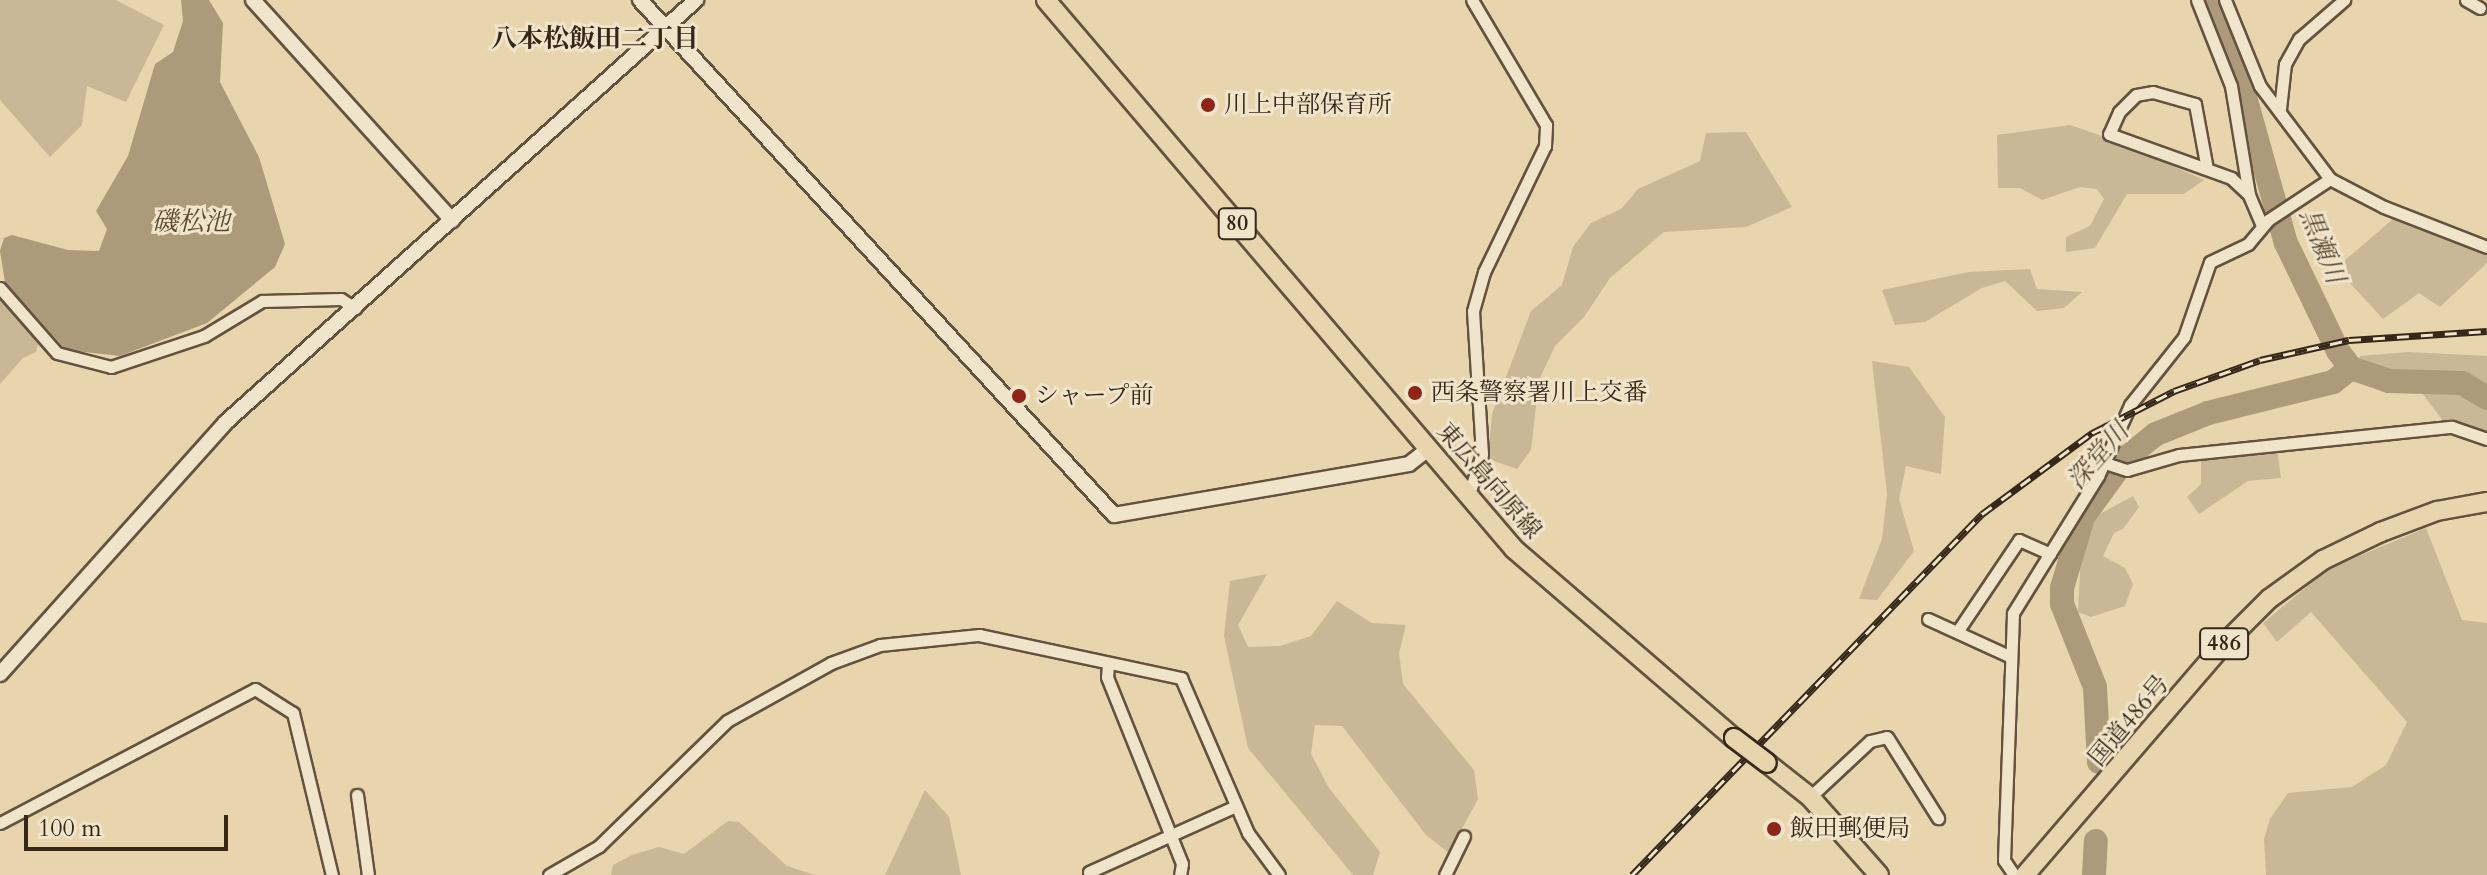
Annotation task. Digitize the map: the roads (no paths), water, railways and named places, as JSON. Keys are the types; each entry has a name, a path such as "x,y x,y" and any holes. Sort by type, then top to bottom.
{"main road":[{"name":"東広島向原線","path":"1046,0 1514,549 1572,603 1810,797 1879,875"},
{"name":"国道486号","path":"2025,875 2224,644 2269,599 2323,560 2381,532 2437,511 2487,502"}],"street":[{"path":"253,0 452,220"},
{"path":"640,0 1114,515 1409,464 1428,449"},
{"path":"0,674 226,422 696,0"},
{"path":"1469,494 1482,440 1483,410 1472,360 1473,311 1484,272 1545,146 1546,125 1472,0"},
{"path":"2197,0 2231,86 2249,195"},
{"path":"2225,0 2260,86 2330,179 2384,207 2487,247"},
{"path":"2280,109 2285,64 2292,52 2344,0"},
{"path":"2466,0 2480,8"},
{"path":"2207,169 2195,104 2153,92 2136,95 2119,112 2109,134 2231,178 2249,195 2265,223"},
{"path":"2014,875 2004,860 2009,656 2013,613 2109,464 2130,405 2184,337 2210,262 2248,244 2265,223 2330,179"},
{"path":"0,288 57,353 111,367 204,336 262,301 341,299 355,308"},
{"path":"2109,464 2127,470 2179,455 2333,436 2452,427 2487,439"},
{"path":"1957,632 2019,540 2050,554"},
{"path":"1928,619 2009,656"},
{"path":"549,875 599,846 727,721 851,653 904,640 979,635 1181,678 1248,833 1279,875"},
{"path":"1108,664 1107,677 1182,864 1180,875"},
{"path":"0,823 255,689 293,713 332,875"},
{"path":"1810,797 1870,741 1887,737 1938,818"},
{"path":"357,795 368,875"},
{"path":"1089,872 1172,838 1236,806"},
{"path":"1445,875 1464,836"}],"water":[{"name":"磯松池","path":"181,0 209,0 223,23 220,82 259,157 285,244 275,267 207,323 120,356 66,350 5,282 0,251 4,238 12,235 68,250 99,251 107,229 96,211 128,156 155,64 173,52 183,21"}],"waterway":[{"name":"黒瀬川","path":"2218,0 2286,243 2338,351 2351,368 2389,381 2462,383 2487,398"},
{"name":"深堂川","path":"2099,762 2095,687 2062,604 2062,588 2083,517 2126,458 2156,434 2208,413 2333,382 2351,368"},
{"name":"深堂川","path":"2094,875 2096,841"}],"railway":[{"path":"1632,875 1982,514 2092,433 2174,391 2260,360 2349,340 2487,331"}],"place":[{"name":"川上中部保育所","path":"1208,105"},
{"name":"西条警察署川上交番","path":"1415,393"},
{"name":"シャープ前","path":"1019,396"},
{"name":"飯田郵便局","path":"1774,829"}],"district":[{"name":"八本松飯田二丁目","path":"595,39"}]}
